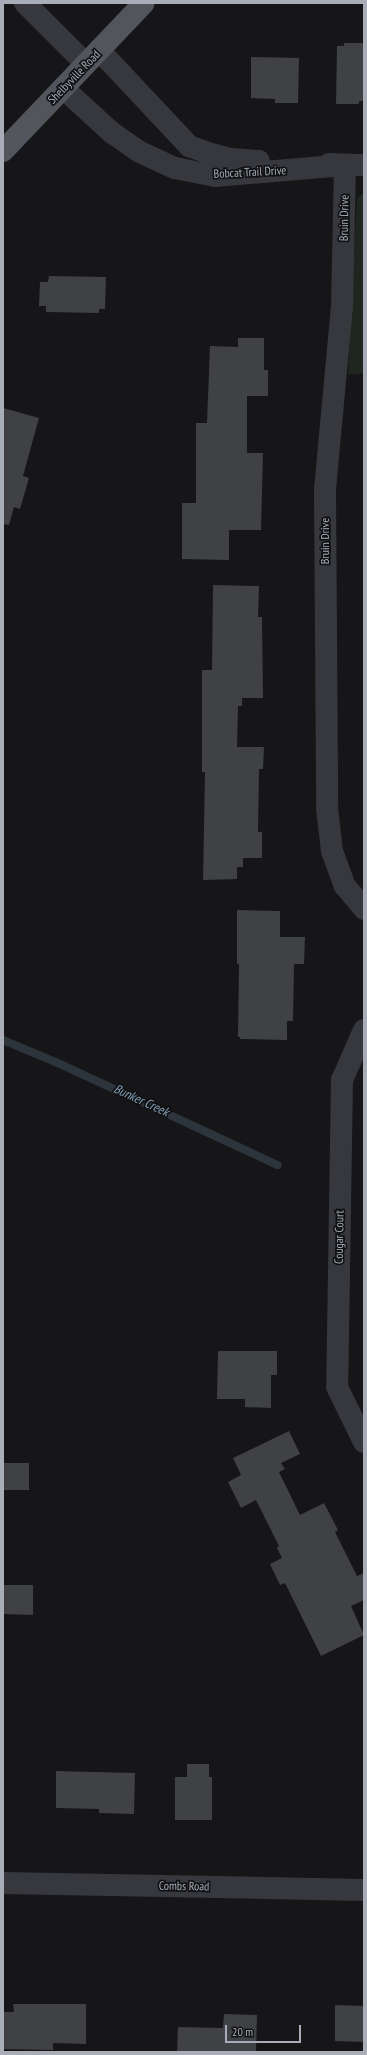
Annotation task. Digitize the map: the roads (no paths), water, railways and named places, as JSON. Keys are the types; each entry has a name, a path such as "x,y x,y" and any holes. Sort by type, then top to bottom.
{"main road":[{"name":"Shelbyville Road","path":"3,151 144,3"}],"street":[{"name":"Bobcat Trail Drive","path":"25,3 93,57 189,146 230,159 354,165"},
{"name":"Bobcat Trail Drive","path":"63,88 111,132 140,152 175,168 215,176 354,165"},
{"name":"Bruin Drive","path":"354,165 325,490 327,808 332,851 346,886 364,909"},
{"name":"Cougar Court","path":"364,1030 342,1080 337,1387 364,1442"},
{"name":"Combs Road","path":"3,1883 364,1890"}],"waterway":[{"name":"Bunker Creek","path":"3,1040 60,1064 278,1165"}]}
